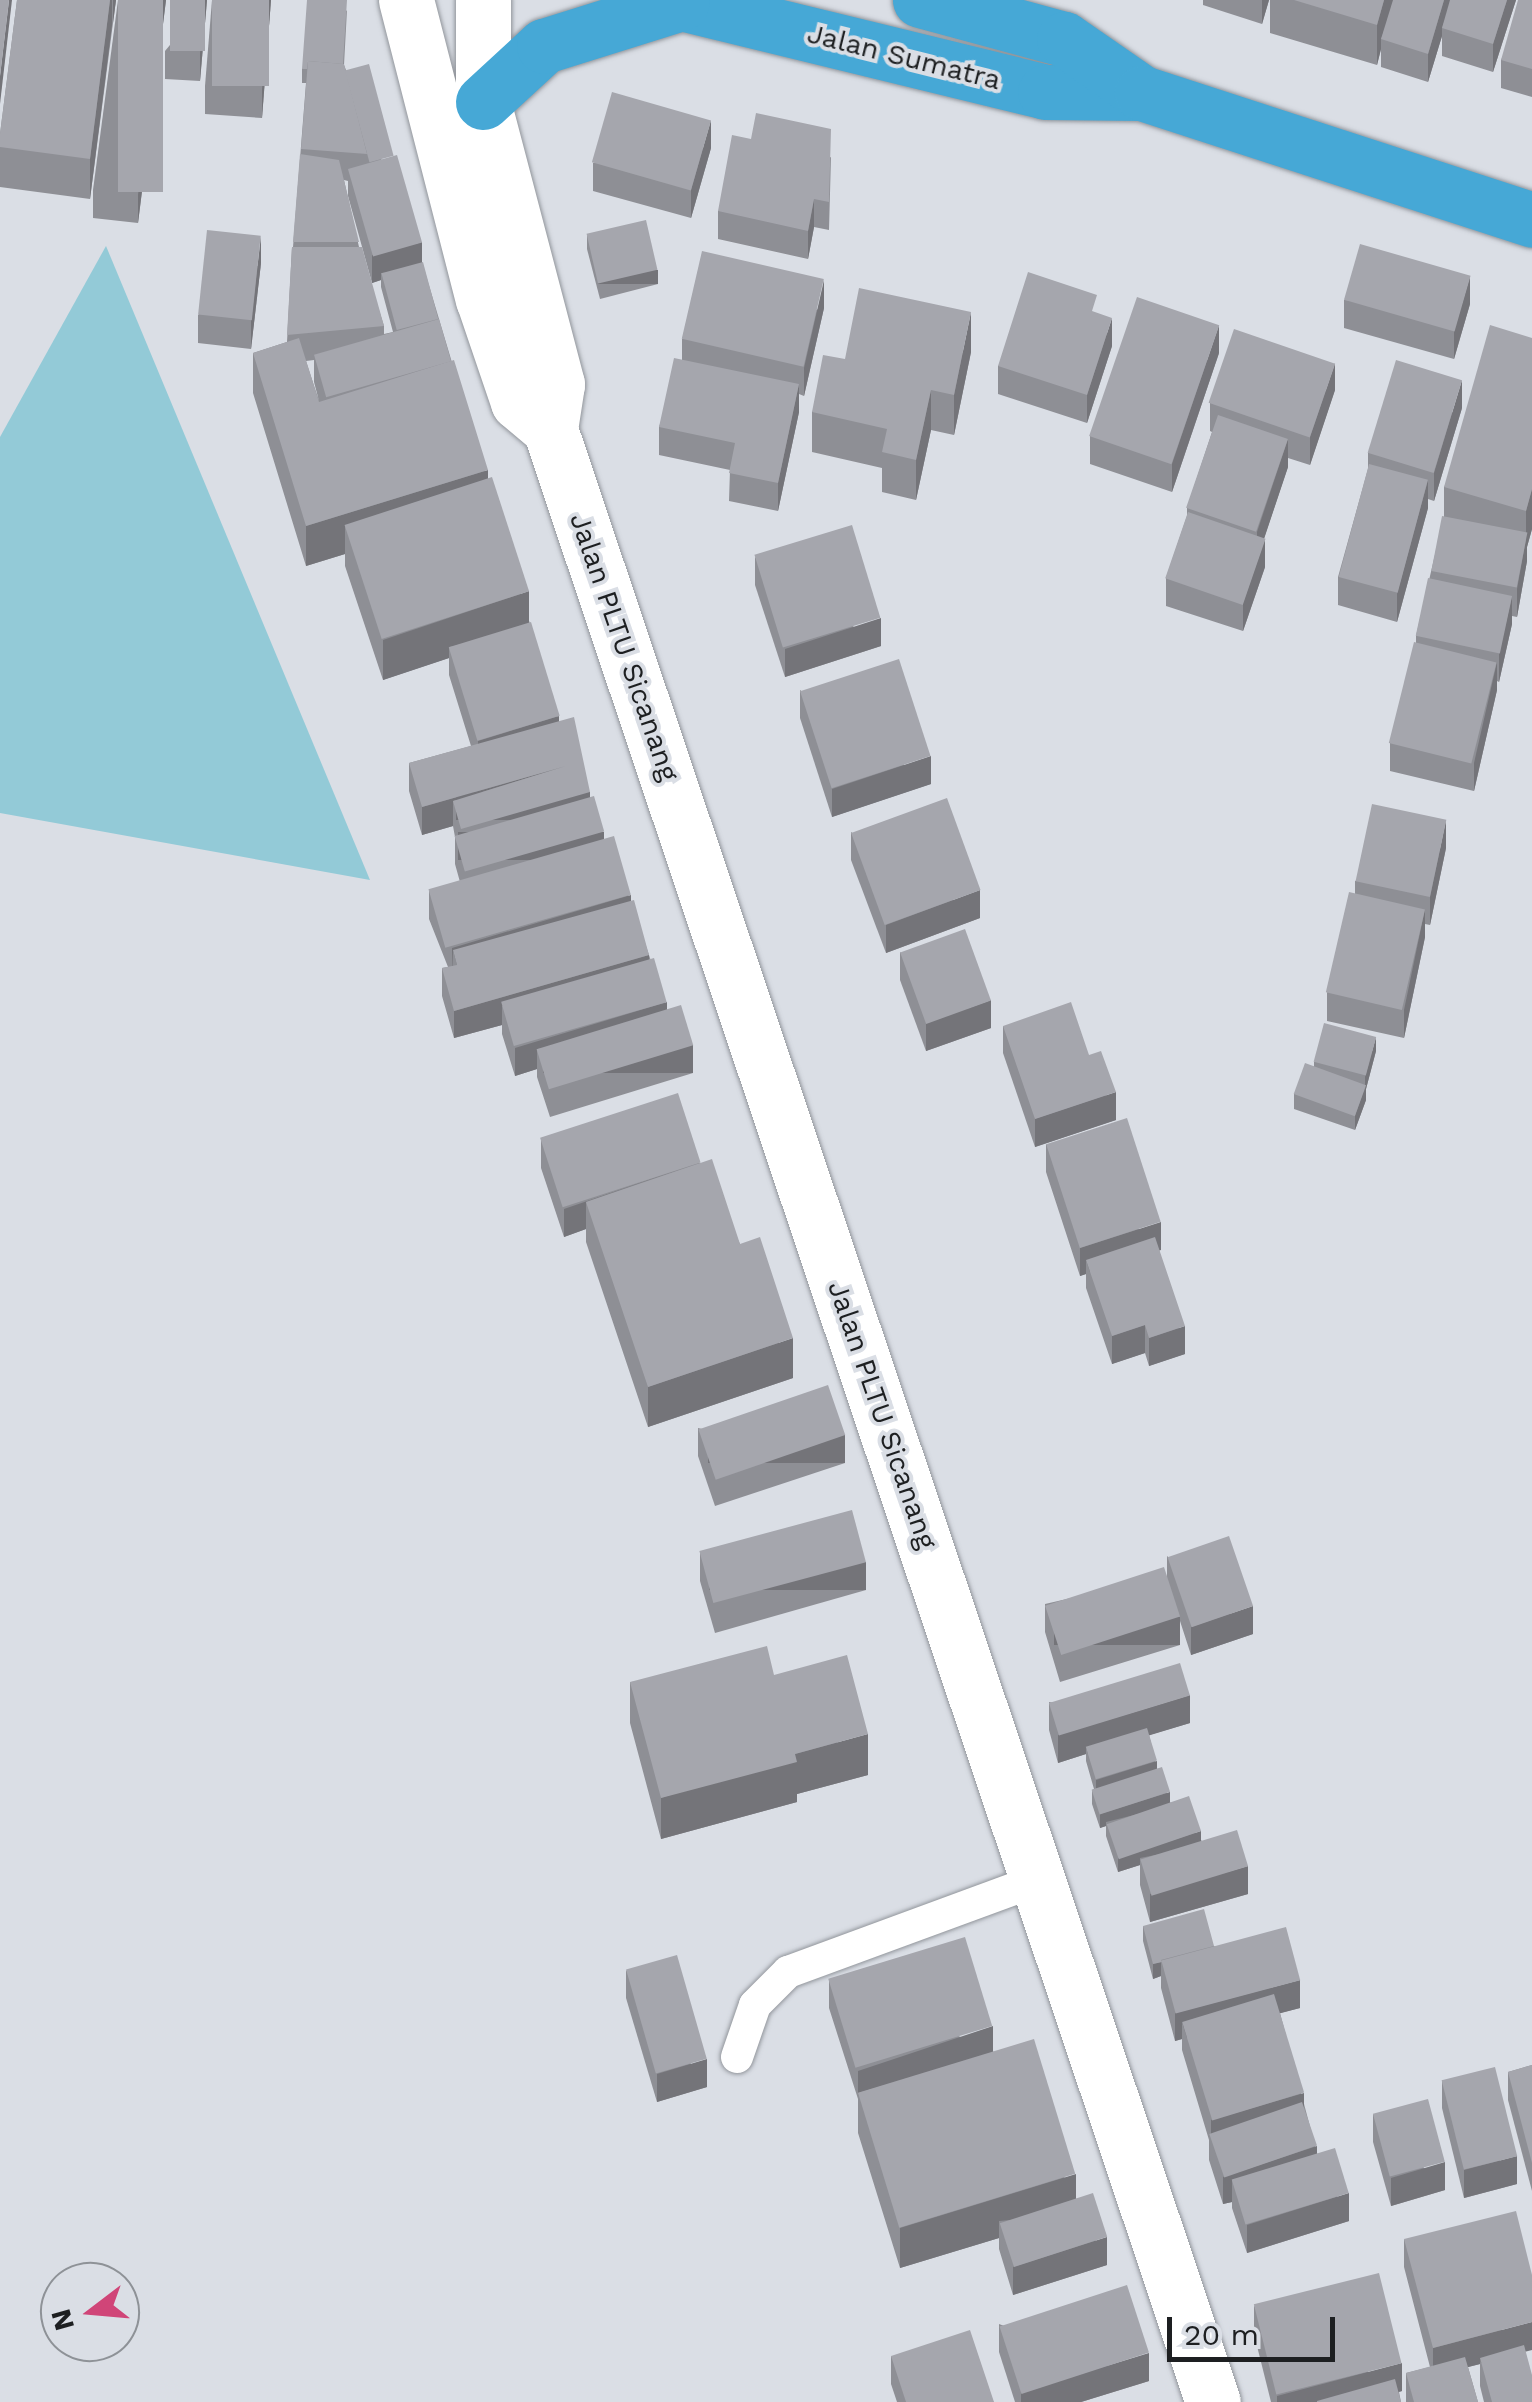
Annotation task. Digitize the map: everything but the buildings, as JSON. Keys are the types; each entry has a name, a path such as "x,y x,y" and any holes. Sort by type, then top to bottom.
{"highway":[{"name":"Jalan Sumatra","path":"920,0 1064,39 1142,93 1532,220"},
{"path":"484,102 544,46 675,1"},
{"name":"Jalan Sumatra","path":"675,1 1045,92 1142,93"}],"street":[{"name":"Jalan PLTU Sicanang","path":"406,0 483,300 518,402 550,428"},
{"name":"Jalan PLTU Sicanang","path":"483,0 484,102 557,384 550,428 1213,2402"}],"lane":[{"path":"737,2057 755,2005 788,1972 1038,1880"}],"water":[{"path":"106,246 370,880 0,813 0,437"}]}
